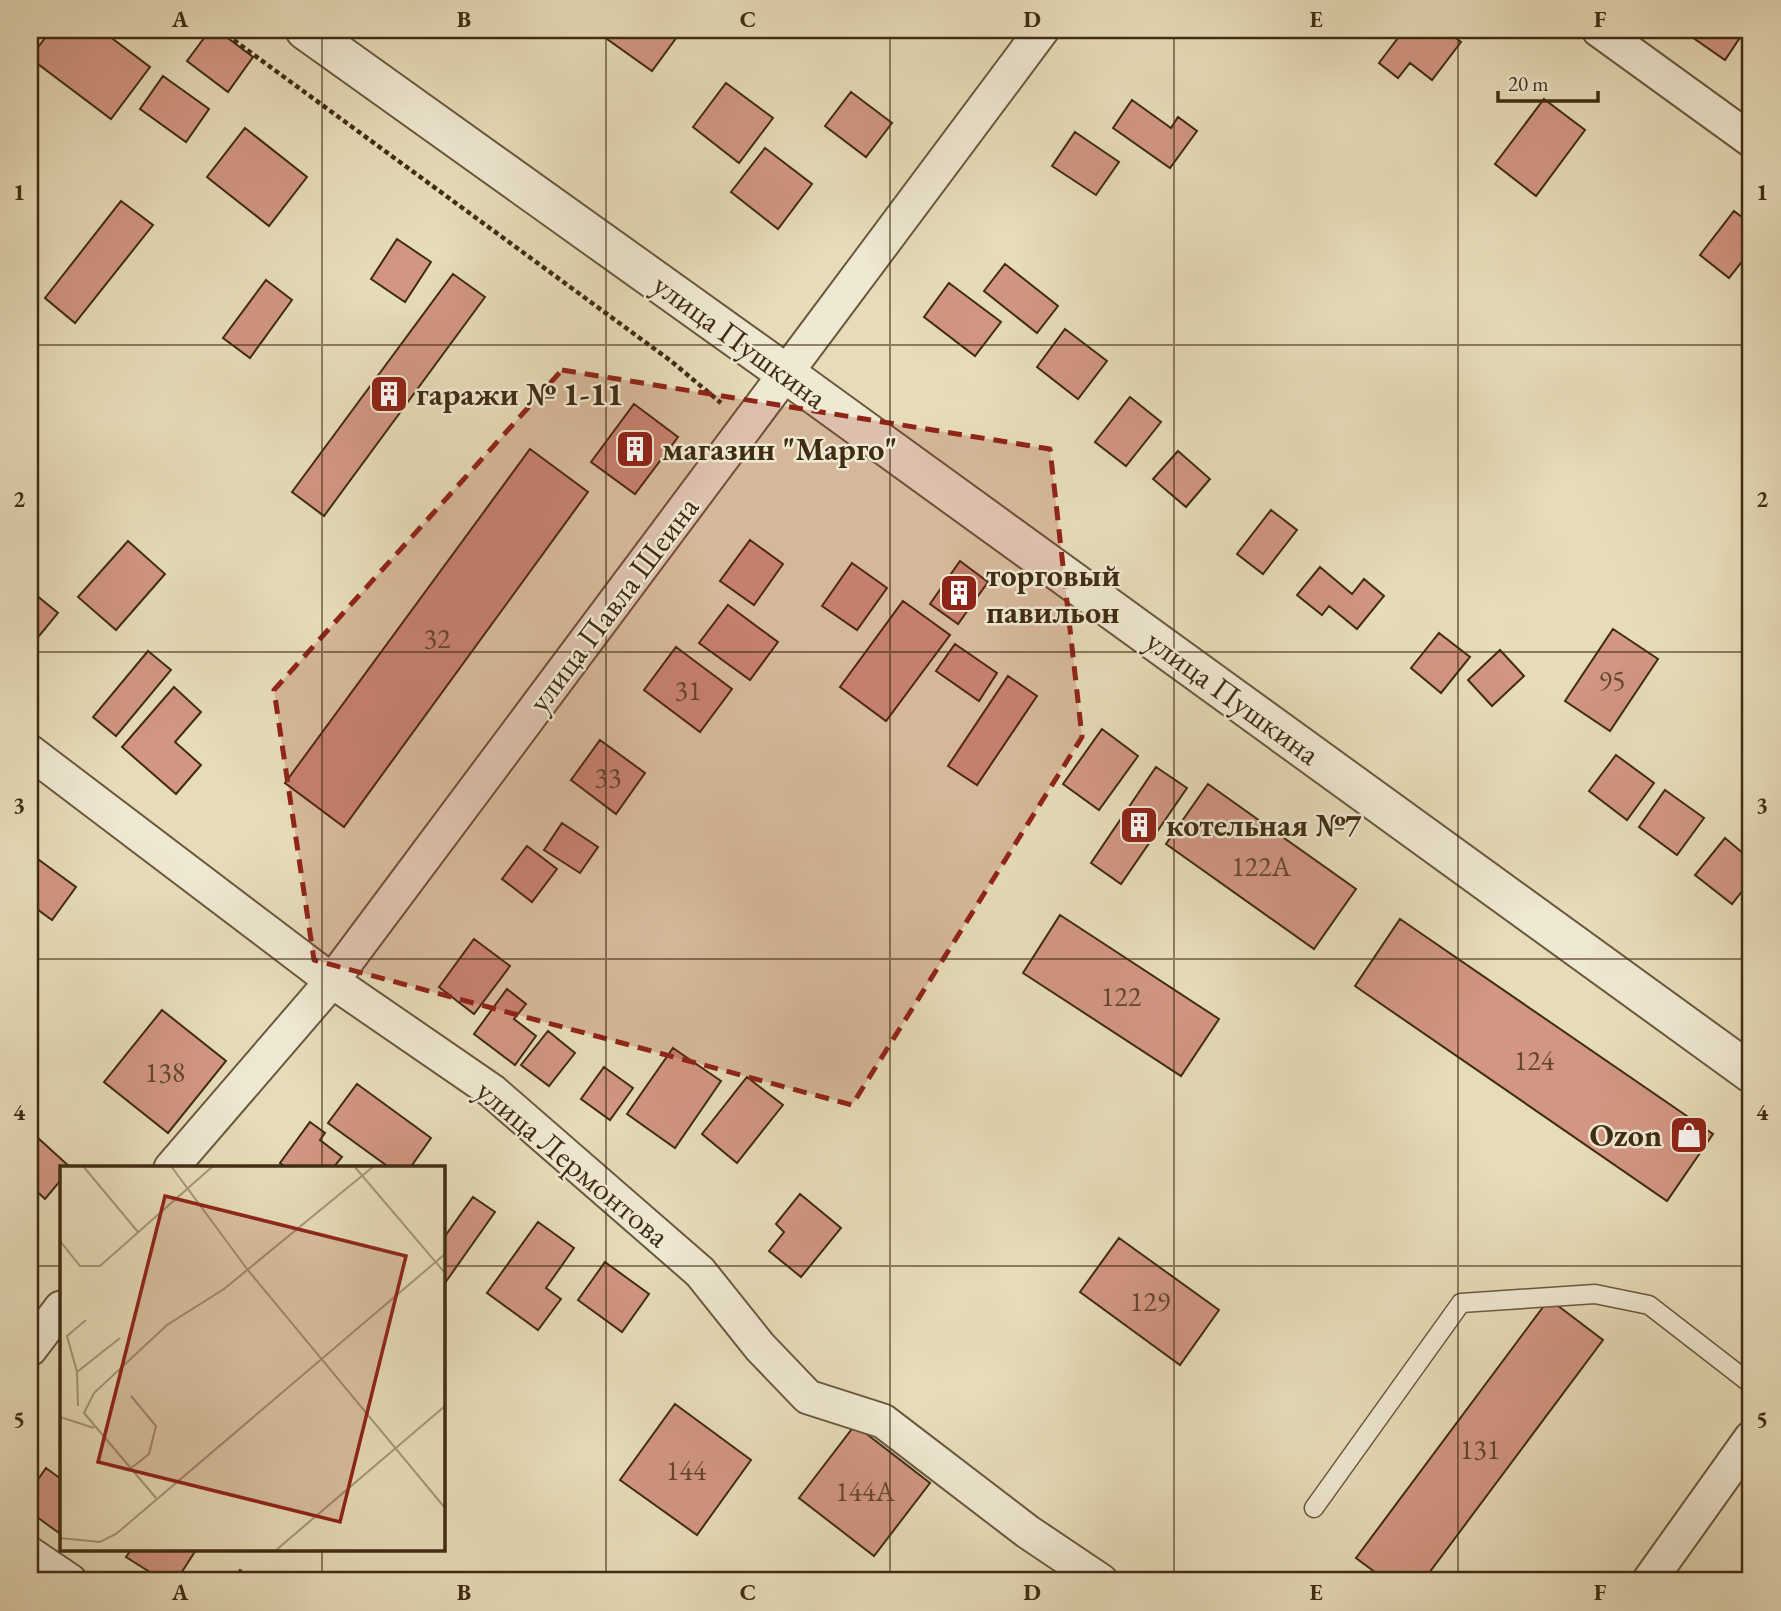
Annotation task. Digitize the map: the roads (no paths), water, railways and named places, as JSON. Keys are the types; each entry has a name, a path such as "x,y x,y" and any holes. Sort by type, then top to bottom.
{"street":[{"name":"улица Пушкина","path":"304,30 785,373 1751,1073"},
{"name":"улица Павла Шеина","path":"173,1166 332,981 1042,30"},
{"path":"1600,30 1751,140"},
{"name":"улица Лермонтова","path":"30,752 332,981 492,1091 700,1272 760,1347 808,1397 883,1421 1028,1532 1101,1581"},
{"path":"30,1349 60,1309"},
{"path":"1649,1581 1751,1438"},
{"path":"30,1554 70,1581"}],"lane":[{"path":"1314,1508 1461,1303 1595,1294 1649,1305 1751,1384"}],"place":[{"name":"гаражи № 1-11","path":"389,394"},
{"name":"магазин \"Марго\"","path":"635,449"},
{"name":"торговый павильон","path":"959,593"},
{"name":"котельная №7","path":"1139,825"},
{"name":"Ozon","path":"1689,1135"}]}
